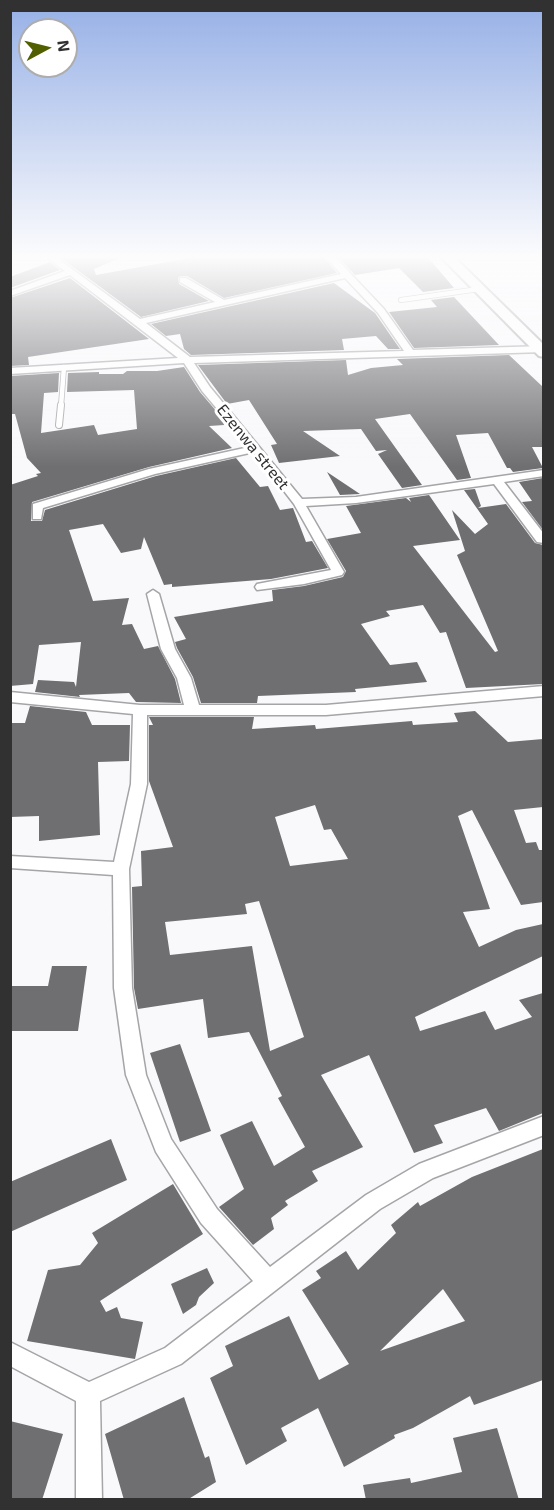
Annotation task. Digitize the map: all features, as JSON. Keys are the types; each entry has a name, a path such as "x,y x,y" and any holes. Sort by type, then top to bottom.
{"street":[{"name":"Ezenwa street","path":"143,325 187,360 206,389 299,503 356,500 543,473"},
{"path":"391,325 410,353"},
{"path":"517,325 542,350"},
{"path":"10,371 187,360 542,350"},
{"path":"37,517 37,506 153,471 255,449"},
{"path":"497,480 543,539"},
{"path":"261,587 338,572 299,503"},
{"path":"153,594 168,649 184,678 193,710"},
{"path":"10,697 140,710 326,710 543,691"},
{"path":"140,710 139,784 122,869 123,988 136,1075 163,1145 209,1216 269,1282"},
{"path":"10,862 122,869"},
{"path":"88,1394 173,1356 373,1202 426,1171 543,1125"},
{"path":"10,1353 88,1394"},
{"path":"88,1394 89,1500"}],"lane":[{"path":"59,425 64,368"}],"building":[{"path":"10,325 131,325 149,339 28,357 29,365 10,366"},
{"path":"153,325 384,325 400,349 388,349 376,336 342,339 344,350 191,355 184,349 180,334 166,336"},
{"path":"398,325 481,325 499,345 414,348"},
{"path":"509,355 543,387 543,447 532,447 543,468 513,472 507,468 488,433 456,435 471,478 457,480 410,414 375,419 422,485 402,488 378,454 387,450 376,451 361,429 303,431 340,456 279,463 271,445 277,444 249,400 227,404 198,365 346,360 348,375 371,368 403,365 397,359"},
{"path":"184,367 200,392 223,419 224,425 209,426 232,448 149,467 32,502 31,521 42,521 45,510 156,476 236,458 260,487 268,486 280,510 293,508 306,542 312,541 328,568 271,579 172,587 172,584 164,585 144,537 141,549 121,553 103,524 69,530 93,601 129,598 122,625 132,624 144,649 158,646 175,679 181,703 136,702 129,693 79,695 80,697 35,692 38,680 74,682 76,687 81,642 39,645 33,684 10,686 10,485 41,473 27,458 15,414 10,414 10,376 59,373 58,392 44,393 41,433 94,425 98,435 137,429 134,390 67,392 68,373 123,374 127,371 157,371"},
{"path":"327,472 360,494 340,495"},
{"path":"543,478 543,530 522,502 532,501 519,482"},
{"path":"475,489 481,506 478,508 506,504 535,543 543,545 543,684 466,688 446,632 440,633 423,605 386,611 390,616 361,624 390,665 417,662 427,682 355,689 356,692 258,696 257,703 201,703 193,677 175,642 186,639 174,617 273,601 272,590 304,586 343,577 346,571 327,539 361,533 346,506 406,498 411,502 409,498 429,495 460,540 413,546 495,652 498,651 457,555 465,551 452,510 475,534 488,524 464,490"},
{"path":"30,706 86,712 92,725 130,725 129,761 98,762 100,835 39,841 39,816 10,817 10,723 25,723"},
{"path":"475,711 508,742 543,739 543,807 514,810 526,843 536,842 539,850 543,850 543,902 521,905 472,810 458,816 490,909 463,912 479,947 516,930 543,924 543,956 415,1017 420,1031 485,1011 495,1030 532,1017 519,1000 543,993 543,1113 499,1131 486,1108 434,1125 443,1143 414,1153 369,1055 321,1075 363,1147 312,1171 318,1181 285,1201 288,1205 271,1218 274,1229 253,1245 219,1207 244,1189 220,1135 252,1121 274,1166 305,1147 278,1098 282,1096 249,1032 208,1038 203,999 138,1009 134,988 132,887 142,886 141,851 173,847 149,781 149,725 153,725 149,717 254,717 252,729 315,725 316,729 412,721 413,725 458,722 454,713","holes":["315,805 324,830 331,829 348,859 290,866 275,817","259,901 304,1037 270,1051 252,946 170,955 165,922 247,914 245,904"]},
{"path":"52,966 87,966 78,1031 10,1031 10,986 48,986"},
{"path":"180,1044 211,1131 180,1142 150,1053"},
{"path":"111,1139 127,1180 10,1232 10,1182"},
{"path":"543,1149 543,1380 474,1405 470,1396 413,1428 394,1435 395,1438 344,1467 318,1408 281,1428 287,1441 246,1465 210,1378 233,1366 225,1346 289,1316 319,1380 349,1364 302,1290 321,1278 316,1271 346,1251 358,1270 396,1233 391,1225 418,1202 420,1206 472,1177","holes":["443,1289 465,1321 380,1351"]},
{"path":"173,1184 203,1234 100,1301 106,1312 117,1307 121,1318 143,1322 135,1359 27,1341 48,1270 80,1265 98,1243 92,1233"},
{"path":"207,1268 214,1283 199,1297 196,1305 183,1314 171,1284"},
{"path":"184,1397 205,1458 209,1456 216,1482 187,1500 124,1500 105,1434"},
{"path":"10,1421 63,1434 42,1500 10,1500"},
{"path":"497,1428 519,1500 366,1500 363,1485 410,1478 411,1483 462,1472 453,1438"}]}
